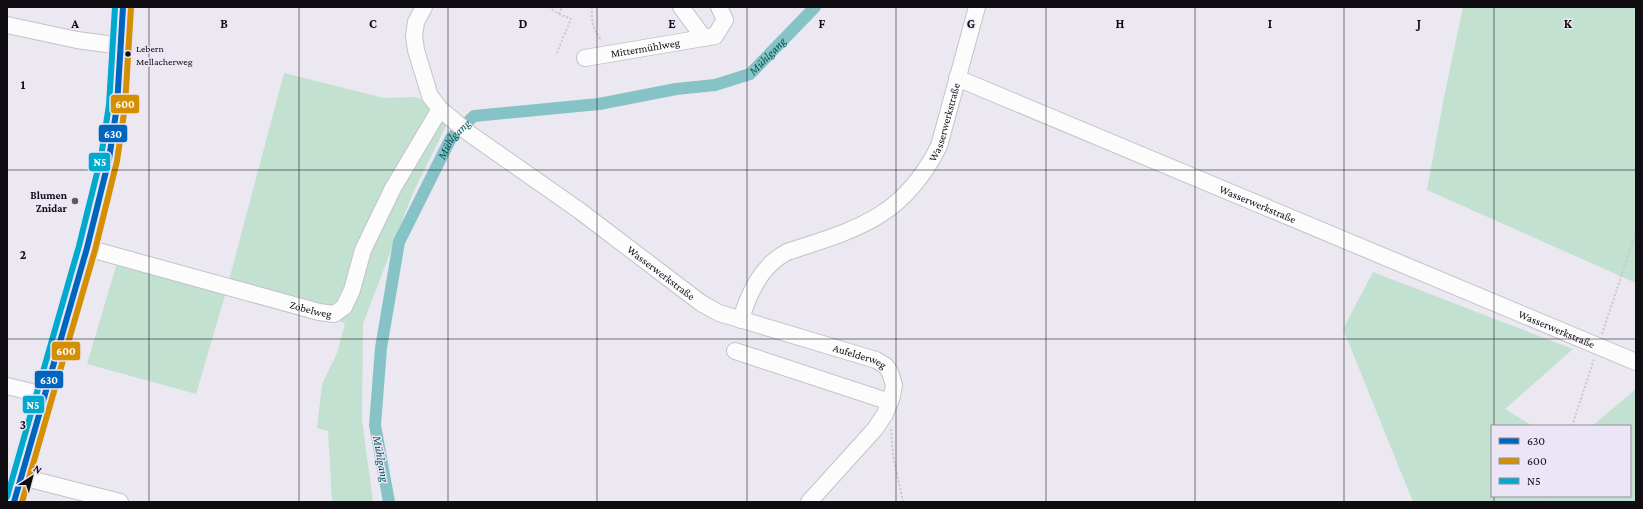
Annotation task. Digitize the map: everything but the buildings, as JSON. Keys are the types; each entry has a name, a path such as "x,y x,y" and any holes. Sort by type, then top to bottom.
{"main road":[{"path":"14,502 87,248 109,159 117,106 122,46 123,7"}],"street":[{"name":"Wasserwerkstraße","path":"424,7 416,22 414,36 416,50 430,96 446,114 470,134 580,211 701,303 718,313 741,320 761,275 768,265 778,257 787,252 859,227 882,214 912,189 933,158 939,146 957,78 1636,362"},
{"path":"681,7 704,38"},
{"name":"Mittermühlweg","path":"585,58 715,36 725,20 719,7"},
{"path":"957,78 978,7"},
{"path":"7,25 78,40 122,46"},
{"name":"Zobelweg","path":"87,248 334,314 344,307 352,290 363,250 393,188 446,114"},
{"name":"Aufelderweg","path":"741,320 876,360 886,366 890,372 894,385 890,402 885,414 875,429 809,502"},
{"path":"735,351 890,402"},
{"path":"7,386 44,395"},
{"path":"22,477 120,502"}],"path":[{"path":"549,7 559,14 571,19 556,55"},
{"path":"559,14 562,7"},
{"path":"592,7 591,18 594,31 604,44 607,54"},
{"path":"1572,425 1636,232"},
{"path":"891,425 893,456 903,502"}],"green space":[{"path":"1463,7 1636,7 1636,283 1427,190 1444,97"},
{"path":"284,73 384,98 416,97 426,102 448,122 413,193 363,324 362,419 373,502 332,502 328,431 317,428 322,384 337,353 345,324 309,303 229,280"},
{"path":"117,263 226,292 196,394 87,364"},
{"path":"1373,272 1573,349 1505,409 1531,425 1491,425 1491,497 1631,497 1631,425 1593,425 1636,389 1636,502 1413,502 1343,329"}],"waterway":[{"name":"Mühlgang","path":"389,502 375,425 381,348 399,242 451,138 474,116 599,104 676,89 715,85 750,74 815,7"}],"transit line":[{"name":"N5","path":"7,497 79,246 101,157 109,105 115,7"},
{"name":"630","path":"14,502 87,248 109,159 117,106 123,7"},
{"name":"600","path":"22,502 95,250 117,161 125,106 131,7"}],"place":[{"name":"Lebern Mellacherweg","path":"128,54"},
{"name":"Blumen Znidar","path":"75,201"}]}
